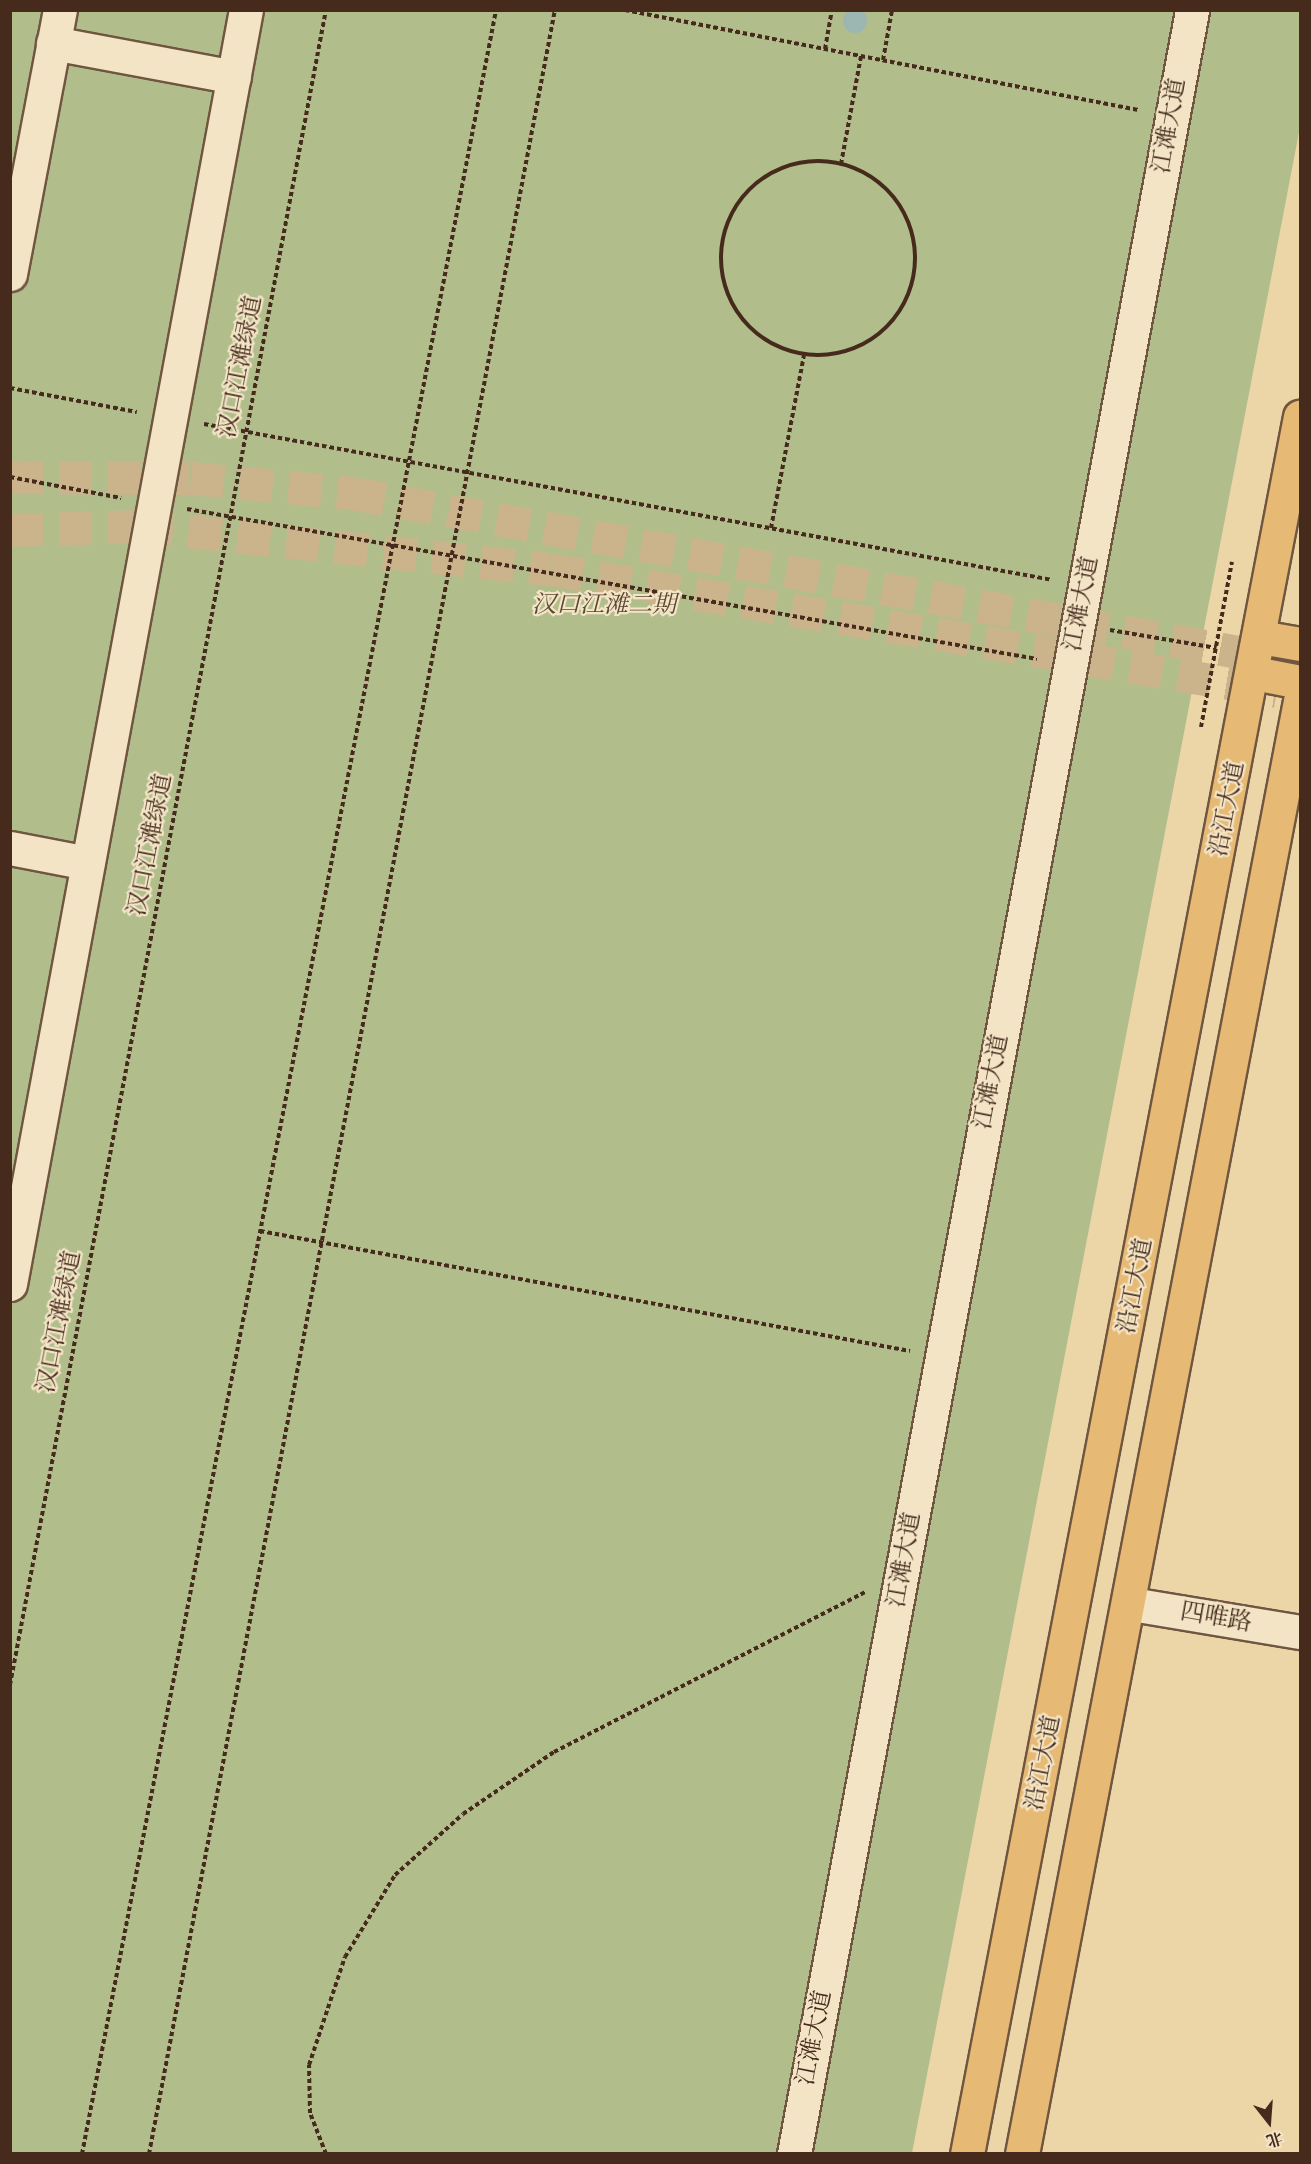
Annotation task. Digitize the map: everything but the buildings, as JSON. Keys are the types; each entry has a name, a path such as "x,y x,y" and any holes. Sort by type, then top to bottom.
{"main road":[{"name":"沿江大道","path":"967,2154 1254,673 1300,417"},
{"path":"1260,637 1300,644"},
{"path":"1254,673 1300,682"},
{"name":"沿江大道","path":"1022,2154 1131,1604 1300,700"}],"street":[{"path":"10,274 60,10"},
{"path":"10,1284 19,1193 88,863 246,10"},
{"name":"江滩大道","path":"794,2154 1191,10"},
{"path":"53,44 234,77"},
{"path":"10,848 88,863"},
{"name":"四唯路","path":"1131,1604 1300,1632"}],"path":[{"name":"汉口江滩绿道","path":"10,1685 326,10"},
{"path":"82,2154 496,10"},
{"path":"149,2154 555,10"},
{"path":"625,10 1172,117"},
{"path":"825,49 832,10"},
{"path":"884,60 892,10"},
{"path":"841,164 861,56"},
{"path":"799,163 841,164 866,173 898,202 915,242 912,285 904,306 876,337 841,354 804,355 764,340 733,307 720,263 722,240 729,218 758,182 799,163"},
{"path":"771,528 804,355"},
{"path":"10,388 1085,585"},
{"path":"10,477 1070,665"},
{"path":"1201,727 1232,562"},
{"path":"1078,625 1216,648"},
{"path":"260,1231 941,1357"},
{"path":"326,2154 307,2096 321,2020 370,1909 419,1851 499,1786 554,1752 903,1573"}],"green space":[{"name":"汉口江滩二期","path":"11,11 1300,11 1300,127 912,2153 11,2154"}],"water":[{"path":"855,9 860,10 866,16 866,26 860,32 855,33 850,32 844,26 843,21 844,16 850,10"}],"tunnel":[{"path":"10,477 191,478 352,493 1300,663"},
{"path":"10,530 140,526 550,569 1277,691"}]}
